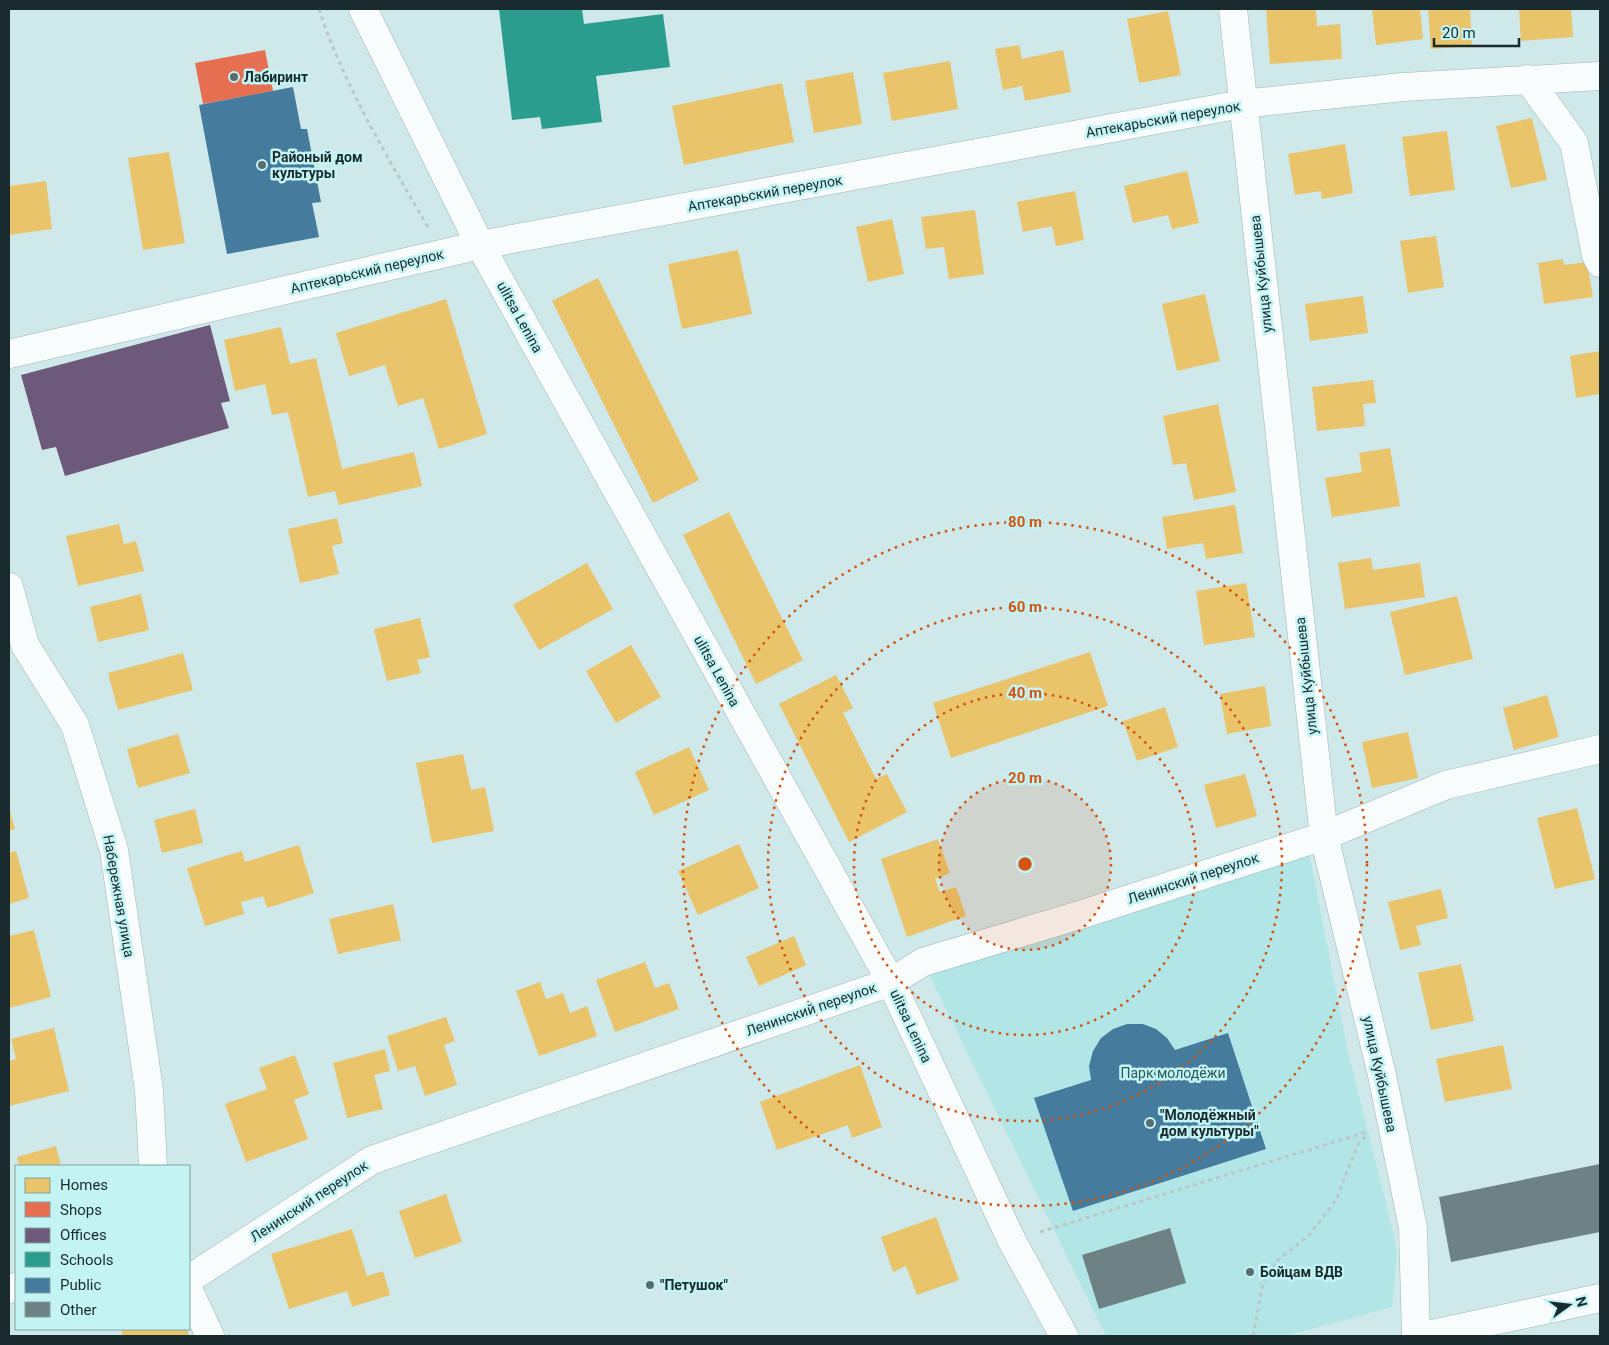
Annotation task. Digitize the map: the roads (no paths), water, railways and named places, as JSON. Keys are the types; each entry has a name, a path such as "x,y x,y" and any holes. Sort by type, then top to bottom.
{"street":[{"name":"ulitsa Lenina","path":"363,9 480,246 891,982 1012,1241 1064,1336"},
{"name":"улица Куйбышева","path":"1233,9 1324,836 1382,1075 1413,1228 1416,1336"},
{"name":"Аптекарьский переулок","path":"9,354 480,246 1242,104 1403,87 1600,76"},
{"path":"1528,79 1574,143 1596,255 1600,263"},
{"name":"Набережная улица","path":"9,587 24,646 75,725 114,850 148,1090 154,1165"},
{"name":"Ленинский переулок","path":"190,1278 372,1160 891,982 923,962 1083,914 1324,836 1446,785 1600,749"},
{"path":"190,1293 210,1336"},
{"path":"1423,1336 1600,1298"}],"place":[{"name":"Лабиринт","path":"234,77"},
{"name":"Районый дом культуры","path":"262,165"},
{"name":"\"Молодёжный дом культуры\"","path":"1150,1123"},
{"name":"Бойцам ВДВ","path":"1250,1272"},
{"name":"\"Петушок\"","path":"650,1285"}],"park label":[{"name":"Парк молодёжи","path":"1173,1073"}]}
